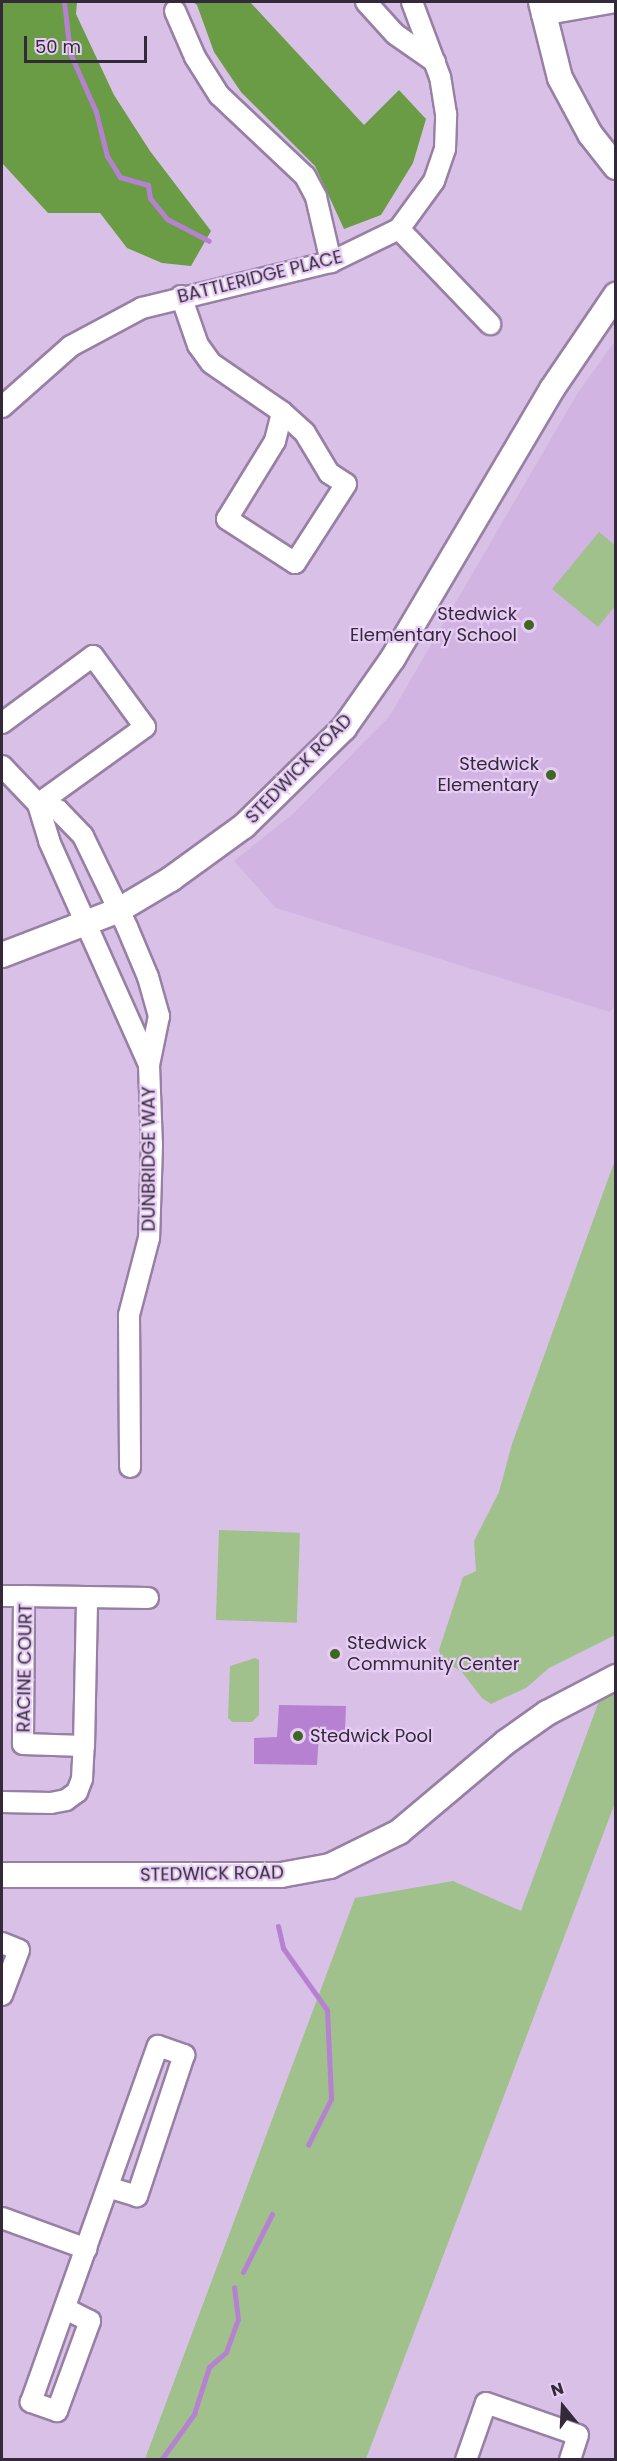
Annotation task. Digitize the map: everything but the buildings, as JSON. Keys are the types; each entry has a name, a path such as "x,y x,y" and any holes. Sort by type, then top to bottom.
{"street":[{"path":"366,2 394,34 435,62"},
{"name":"BATTLERIDGE PLACE","path":"2,407 71,346 105,325 181,296 331,262 399,229 434,181 445,149 446,114 435,62 412,2"},
{"path":"615,2 542,8 561,78 590,134 615,167"},
{"path":"175,11 195,57 219,95 305,176 316,197 331,262"},
{"path":"399,229 490,324"},
{"name":"STEDWICK ROAD","path":"2,955 119,910 171,879 244,826 344,728 393,658 552,389 615,295"},
{"path":"181,296 198,345 211,363 282,412 305,433 329,473 345,484 296,563 227,519 275,441 282,412"},
{"path":"2,723 93,656 145,727 38,804"},
{"path":"2,766 38,804 49,841 88,923"},
{"path":"38,804 58,810 83,836 119,910"},
{"name":"DUNBRIDGE WAY","path":"119,910 148,977 159,1016 149,1065 152,1145 149,1238 129,1315 130,1467"},
{"name":"DUNBRIDGE WAY","path":"88,923 149,1065"},
{"path":"2,1596 24,1596"},
{"name":"RACINE COURT","path":"84,1746 23,1744 24,1596 148,1598"},
{"path":"2,1802 51,1803 66,1800 76,1792 82,1779 87,1597"},
{"name":"STEDWICK ROAD","path":"2,1875 280,1875 330,1866 399,1832 506,1742 547,1713 615,1677"},
{"path":"2,1943 19,1950 2,1995"},
{"path":"66,2309 90,2321 57,2411 31,2402 158,2046 184,2055 137,2196 108,2187"},
{"path":"2,2218 87,2249"},
{"path":"466,2460 486,2403 578,2435 570,2460"}],"shaded area":[{"name":"Stedwick Elementary School","path":"615,341 615,1005 610,1012 276,908 234,861 295,812 389,717 577,394"},
{"name":"Stedwick Pool","path":"279,1705 346,1706 345,1732 319,1734 317,1765 254,1764 254,1738 277,1737"}],"green space":[{"path":"2,2 77,2 76,14 114,95 150,151 211,231 191,266 162,263 127,248 100,213 48,213 2,163"},
{"path":"193,2 250,2 364,125 399,90 426,119 413,163 381,215 344,229 315,166 241,92 214,52 197,5"},
{"path":"599,532 615,545 616,605 598,627 552,589"},
{"path":"615,1160 615,1635 549,1668 526,1688 491,1704 482,1698 461,1671 442,1661 439,1650 463,1577 476,1571 474,1541 499,1492 512,1444"},
{"path":"219,1530 300,1533 297,1623 216,1620"},
{"path":"255,1658 259,1660 259,1715 252,1722 232,1722 228,1718 230,1666"},
{"path":"615,1694 615,1803 366,2459 145,2459 355,1898 453,1881 521,1911 599,1701"}],"waterway":[{"path":"64,2 70,53 96,112 107,156 120,177 148,185 150,198 167,219 209,241"},
{"path":"278,1926 283,1948 327,2010 331,2099 308,2145"},
{"path":"243,2272 272,2214"},
{"path":"161,2460 194,2414 209,2367 226,2352 238,2319 234,2287"}],"place":[{"name":"Stedwick Elementary School","path":"529,625"},
{"name":"Stedwick Elementary","path":"551,775"},
{"name":"Stedwick Community Center","path":"335,1654"},
{"name":"Stedwick Pool","path":"298,1736"}]}
